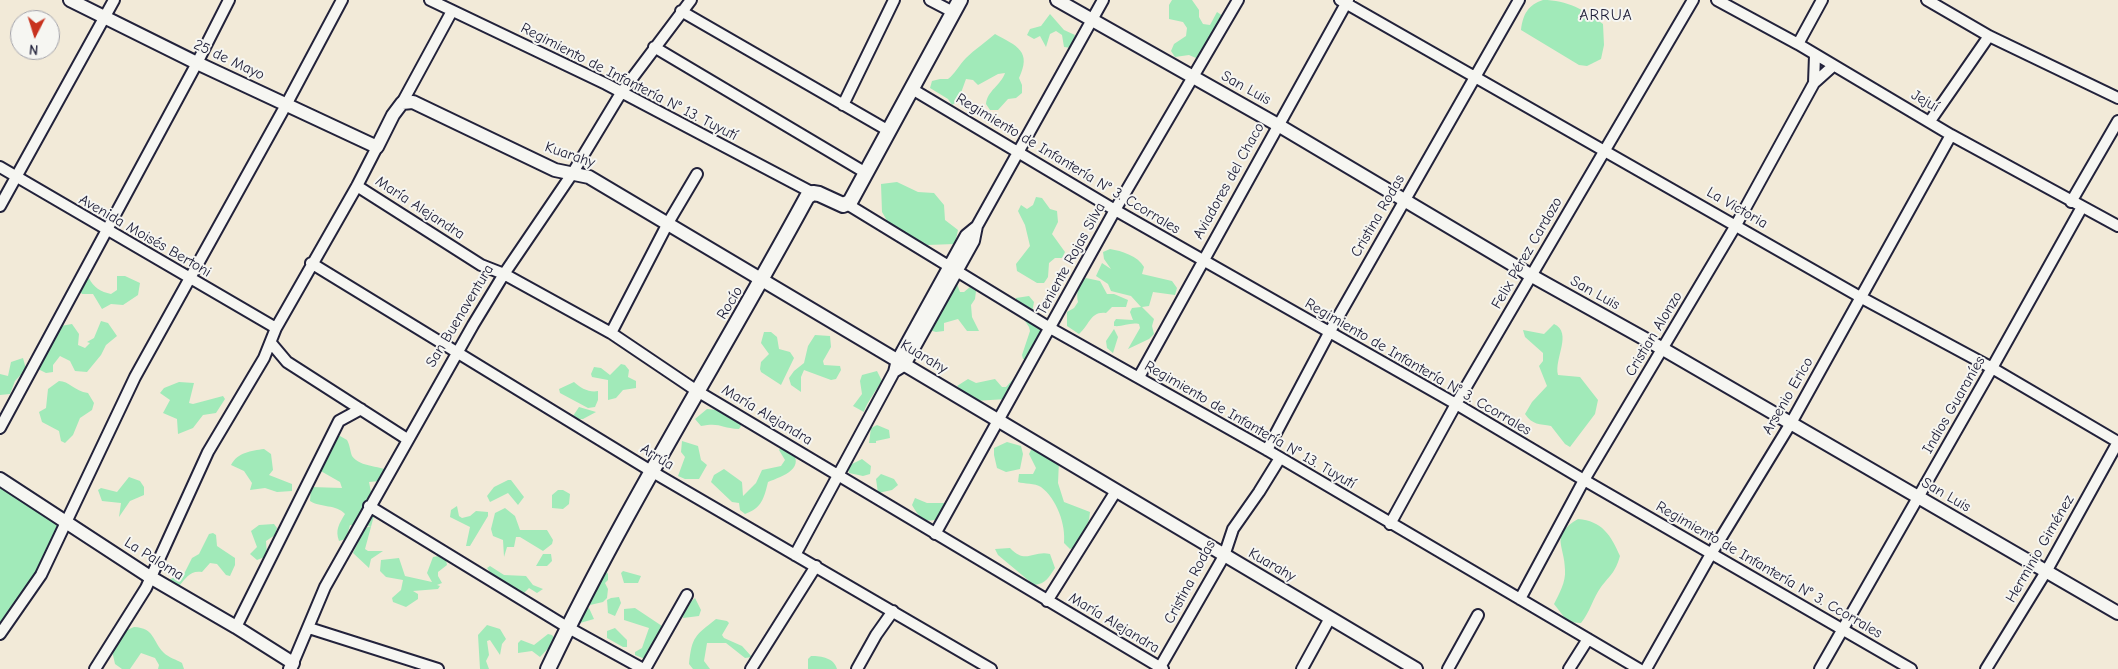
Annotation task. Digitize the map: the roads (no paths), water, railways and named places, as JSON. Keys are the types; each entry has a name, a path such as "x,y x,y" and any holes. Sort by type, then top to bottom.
{"main road":[{"path":"812,193 819,194 843,205 850,202 957,6"},
{"name":"Rocío","path":"548,669 568,627 651,471 812,193"}],"street":[{"name":"25 de Mayo","path":"70,0 197,63 377,147"},
{"path":"0,206 114,0"},
{"path":"0,428 105,230 197,63 229,0"},
{"path":"0,634 40,575 67,523 135,377 190,280 342,0"},
{"name":"Regimiento de Infantería N° 13. Tuyutí","path":"430,0 545,54 812,193"},
{"name":"San Buenaventura","path":"292,666 325,587 457,352 504,274 572,174 621,93 681,10 691,0"},
{"path":"843,105 894,0"},
{"path":"930,0 957,6"},
{"name":"San Luis","path":"1057,0 1278,125 1532,276 1663,349 2047,570 2118,613"},
{"path":"795,555 899,366 958,272 974,242 977,226 1017,151 1103,0"},
{"name":"Teniente Rojas Silva","path":"935,534 1115,210 1238,0"},
{"name":"Cristina Rodas","path":"1267,450 1329,333 1475,75 1520,0"},
{"name":"Felix Pérez Cardozo","path":"1390,524 1456,404 1694,0"},
{"name":"Jejuí","path":"1717,0 1798,44 1951,135 2118,226"},
{"path":"1798,44 1822,0"},
{"path":"1927,0 1988,36 2118,98"},
{"name":"La Victoria","path":"1345,1 1604,151 1862,298 1992,368 2118,442"},
{"name":"Aviadores del Chaco","path":"1139,377 1345,1"},
{"path":"681,10 889,132"},
{"path":"95,669 150,577 208,452 264,358 276,328 311,263 357,186 393,114 402,103 452,11"},
{"path":"1930,121 1988,36"},
{"path":"654,47 866,173"},
{"name":"Cristian Alonzo","path":"1814,84 1815,54"},
{"name":"Cristian Alonzo","path":"1520,599 1584,480 1736,225 1814,84 1833,66"},
{"name":"Regimiento de Infantería N° 3. Ccorrales","path":"912,89 1115,210 1456,404 1911,669"},
{"name":"Kuarahy","path":"402,103 413,102 555,170 588,177 762,280 899,366 998,421 1416,669"},
{"path":"2071,202 2118,120"},
{"name":"Arsenio Erico","path":"1646,669 1711,554 1791,423 1951,135"},
{"name":"Avenida Moisés Bertoni","path":"0,167 190,280 276,328"},
{"path":"611,333 668,223 697,174"},
{"name":"María Alejandra","path":"357,186 481,265 504,274 611,333 696,391 1161,668"},
{"name":"Regimiento de Infantería N° 13. Tuyutí","path":"847,204 1050,328 1267,450 1639,669"},
{"name":"Indios Guaraníes","path":"1820,669 2082,207"},
{"path":"899,366 948,266 966,235 977,226"},
{"name":"Arrúa","path":"311,263 651,471 991,669"},
{"path":"271,343 287,362 407,439"},
{"path":"236,627 339,421 342,397"},
{"path":"339,421 361,409"},
{"name":"Herminio Giménez","path":"1986,669 2047,570 2118,442"},
{"name":"Cristina Rodas","path":"1161,668 1224,556 1236,523 1259,492 1280,458"},
{"name":"La Paloma","path":"0,479 150,577 236,627 292,666"},
{"path":"1047,601 1116,491"},
{"path":"369,506 568,627 644,669 687,595"},
{"path":"750,669 816,566"},
{"path":"857,669 876,635 893,611"},
{"path":"1448,669 1478,615"},
{"path":"1302,669 1330,618"},
{"path":"309,628 438,669"},
{"path":"1569,669 1588,639"}],"district":[{"name":"ARRUA","path":"1606,15"}]}
